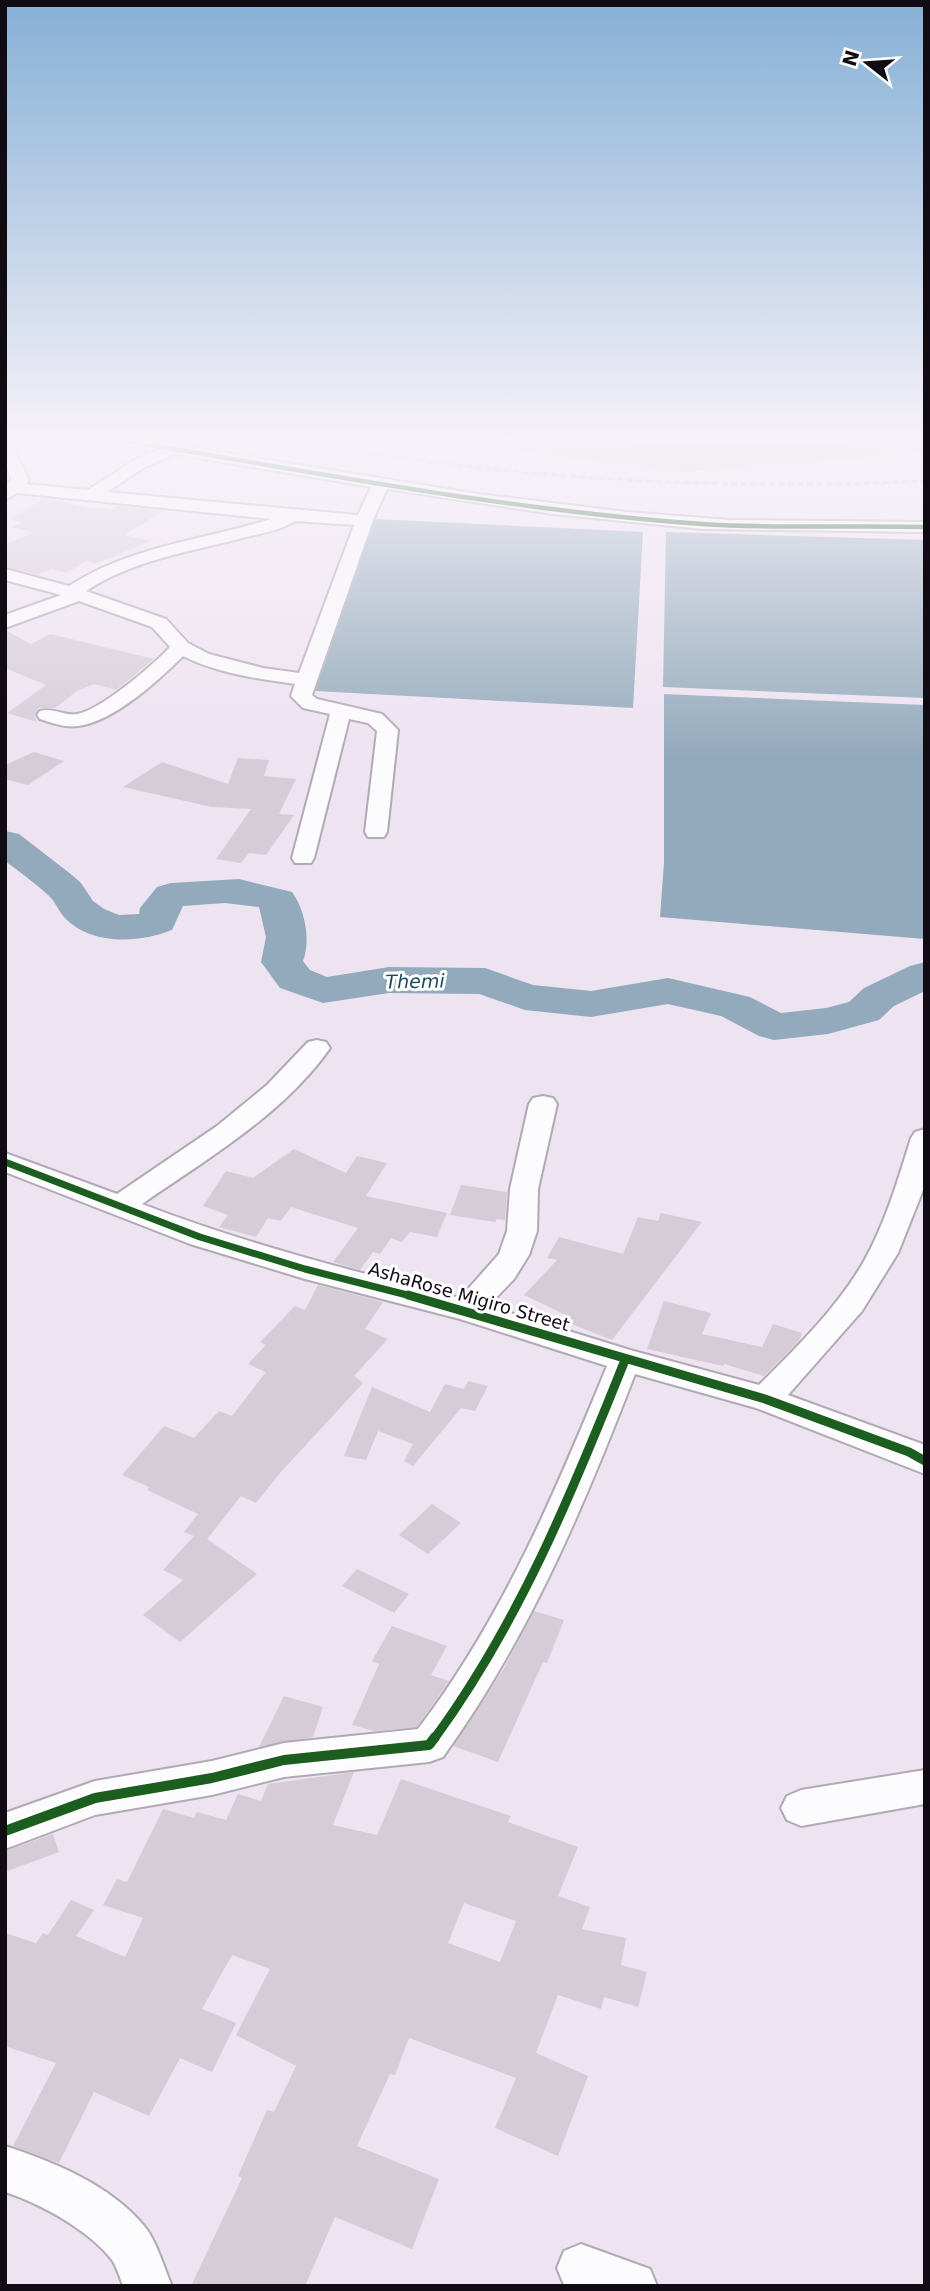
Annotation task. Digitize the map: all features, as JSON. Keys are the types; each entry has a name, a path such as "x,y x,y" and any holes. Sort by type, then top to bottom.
{"street":[{"path":"5,622 76,593 104,573 201,545"},
{"path":"355,545 301,695 305,700 375,718 388,730 376,832"},
{"path":"5,574 76,593 159,623 181,647 202,658 232,667 306,680"},
{"path":"47,715 74,721 88,719 142,681 181,647"},
{"path":"303,858 341,711"},
{"path":"120,1206 227,1132 277,1091 317,1048"},
{"path":"466,1310 503,1272 518,1243 522,1231 524,1189 543,1104"},
{"path":"765,1399 835,1325 875,1266 893,1229 925,1138"},
{"name":"AshaRose Migiro Street","path":"5,1162 200,1237 466,1310 625,1360 765,1399 909,1452 925,1461"},
{"path":"5,1831 95,1798 212,1778 284,1760 429,1745 485,1665 528,1588 582,1468 625,1360"},
{"path":"801,1808 925,1787"},
{"path":"5,2169 33,2178 89,2208 129,2244 148,2286"},
{"path":"581,2268 633,2286"}],"water":[{"path":"366,545 642,545 633,708 315,691"},
{"path":"666,545 925,545 925,698 663,687"},
{"path":"664,694 925,705 925,939 660,917 664,863"}],"building":[{"path":"5,545 141,545 95,564 87,561 66,573 51,569 38,575 5,567"},
{"path":"5,630 31,644 50,634 154,659 116,690 94,684 77,691 55,708 39,708 34,715 37,722 7,713 46,685 5,668"},
{"path":"34,752 64,761 28,785 5,779 5,765"},
{"path":"238,758 269,760 264,776 296,779 279,814 294,815 266,855 249,853 241,863 216,859 251,809 212,807 123,787 162,762 228,784"},
{"path":"294,1149 346,1173 357,1156 387,1163 366,1196 447,1213 437,1237 410,1232 402,1242 391,1238 380,1254 373,1252 360,1270 333,1262 358,1228 291,1207 281,1221 268,1218 256,1237 219,1227 228,1215 203,1206 226,1171 253,1178"},
{"path":"461,1185 507,1192 505,1220 497,1219 495,1222 450,1215"},
{"path":"661,1213 702,1222 612,1340 564,1321 568,1316 524,1295 557,1260 547,1258 559,1237 623,1254 638,1217 658,1221"},
{"path":"318,1285 383,1302 365,1329 388,1339 354,1376 363,1383 256,1503 241,1496 207,1539 257,1574 180,1642 143,1615 183,1580 163,1570 194,1536 184,1532 198,1514 122,1475 164,1426 194,1438 219,1411 232,1416 266,1372 248,1364 266,1345 260,1342 295,1306 305,1310"},
{"path":"664,1301 711,1313 702,1334 762,1347 773,1324 802,1333 799,1341 764,1376 724,1364 723,1366 647,1349"},
{"path":"468,1381 488,1386 475,1411 461,1408 413,1466 404,1461 413,1444 378,1431 366,1460 344,1456 372,1387 430,1412 445,1384 464,1389"},
{"path":"432,1504 461,1523 428,1554 399,1535"},
{"path":"357,1569 409,1594 394,1613 342,1586"},
{"path":"534,1611 564,1620 547,1663 543,1662 498,1762 453,1746 504,1668"},
{"path":"392,1626 447,1646 431,1675 449,1681 417,1727 374,1731 352,1725 379,1664 372,1661"},
{"path":"284,1696 323,1707 313,1737 259,1747"},
{"path":"354,1772 333,1825 377,1835 401,1779 511,1816 508,1822 578,1847 558,1896 590,1907 582,1929 626,1938 621,1965 647,1972 638,2007 604,1997 601,2009 558,1995 536,2053 588,2076 558,2156 495,2128 516,2078 409,2038 395,2075 390,2074 357,2146 439,2179 412,2249 335,2217 305,2286 191,2286 242,2178 238,2176 267,2110 274,2112 296,2066 236,2035 270,1969 232,1955 202,2009 236,2023 212,2072 180,2058 149,2116 94,2092 59,2163 13,2146 56,2063 5,2046 5,1933 36,1943 43,1933 48,1935 71,1900 94,1910 76,1936 125,1957 143,1918 103,1905 117,1879 127,1882 163,1809 194,1818 197,1812 226,1820 238,1794 261,1801 268,1784","holes":["464,1903 516,1921 500,1962 448,1943"]},
{"path":"53,1834 59,1852 5,1872 5,1851"}],"waterway":[{"name":"Themi","path":"5,842 65,889 81,911 99,922 118,928 138,927 158,921 160,908 171,895 239,891 278,900 287,937 282,962 295,979 323,990 389,980 485,981 525,997 591,1004 668,991 735,1006 774,1027 828,1021 864,1011 879,997 925,975"}],"cycle path":[{"path":"5,1162 200,1237 305,1269 466,1310 625,1360 765,1399 909,1452 925,1461"},
{"path":"5,1831 95,1798 212,1778 284,1760 429,1745 491,1655 517,1608 564,1510 625,1360"}]}
